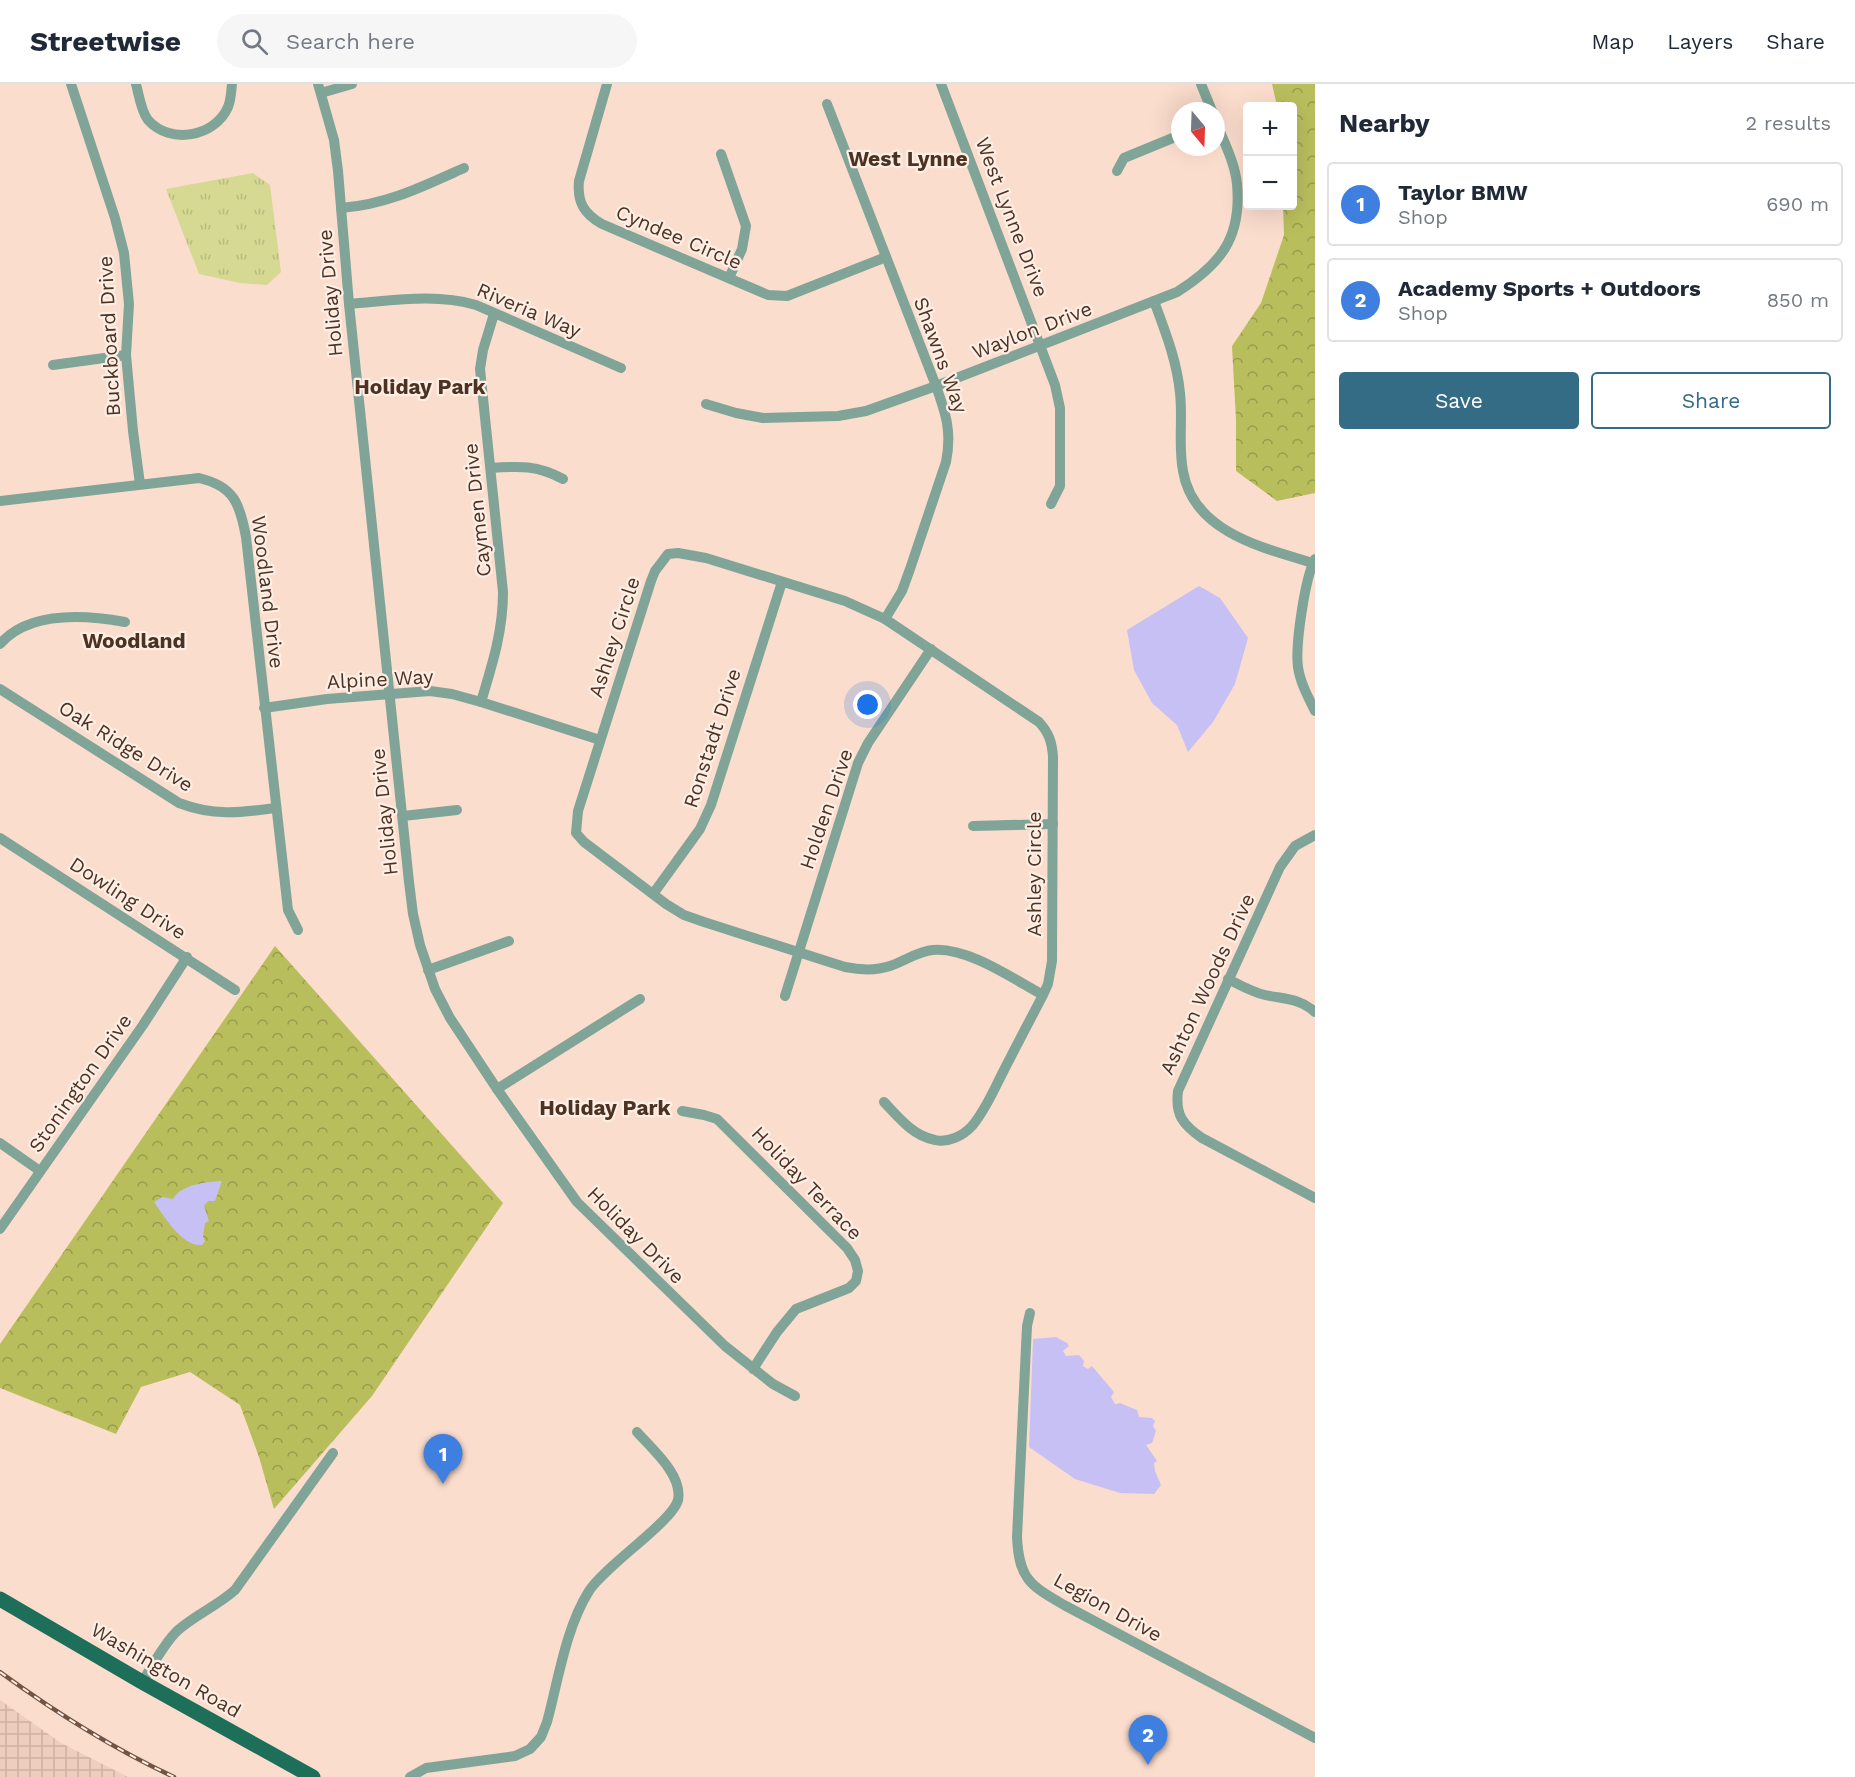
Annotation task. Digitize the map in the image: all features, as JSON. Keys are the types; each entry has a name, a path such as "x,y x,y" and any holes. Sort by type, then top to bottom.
{"main road":[{"name":"Washington Road","path":"0,1599 142,1682 313,1777"}],"street":[{"name":"Buckboard Drive","path":"71,84 115,218 124,253 129,304 126,355 140,484"},
{"path":"136,84 144,113 149,120 168,133 183,136 196,134 211,127 222,118 228,107 232,84"},
{"path":"319,89 352,84"},
{"name":"Cyndee Circle","path":"607,84 579,181 578,192 584,210 591,218 768,295 787,296 886,257"},
{"name":"West Lynne Drive","path":"941,84 1055,386 1060,408 1060,486 1051,504"},
{"path":"1201,84 1208,102"},
{"name":"Holiday Drive","path":"319,89 334,140 413,914 428,970 450,1018 577,1202 716,1338 753,1369 795,1396"},
{"name":"Shawns Way","path":"827,104 936,386 950,443 946,462 902,591 885,620"},
{"path":"1117,171 1124,158 1171,139"},
{"name":"Waylon Drive","path":"706,404 763,418 838,416 866,411 1177,292 1200,278 1215,263 1234,228 1237,183 1225,144"},
{"path":"721,154 746,226 742,249 729,278"},
{"path":"341,208 394,199 464,168"},
{"name":"Riveria Way","path":"349,304 438,298 458,300 476,305 621,368"},
{"path":"1154,301 1178,374 1182,414 1181,452 1188,491 1199,508 1214,522 1239,538 1314,561 1297,651 1298,669 1303,686 1315,711"},
{"name":"Caymen Drive","path":"481,702 497,649 503,619 503,592 480,369 483,350 495,314"},
{"path":"53,365 126,355"},
{"path":"491,468 536,467 563,479"},
{"name":"Woodland Drive","path":"0,501 199,478 226,488 236,500 243,518 246,537 288,910 298,930"},
{"name":"Ashley Circle","path":"884,1102 906,1125 920,1135 934,1140 948,1140 961,1134 972,1126 984,1108 1043,995 1048,984 1052,961 1053,757 1052,744 1047,731 1039,722 885,620 845,602 706,558 678,553 668,554 655,571 651,581 578,811 576,833 592,849 684,915 845,968 875,970 932,950 949,950 986,965 1043,995"},
{"name":"Ronstadt Drive","path":"653,894 700,829 711,805 782,582"},
{"path":"0,644 8,635 24,626 45,620 96,616 125,622"},
{"name":"Holden Drive","path":"785,996 858,763 868,743 931,649"},
{"name":"Oak Ridge Drive","path":"0,689 179,803 198,811 216,813 242,813 275,808"},
{"name":"Alpine Way","path":"264,708 390,693 430,691 453,694 481,702 600,740"},
{"path":"403,816 457,810"},
{"path":"973,826 1053,824"},
{"name":"Ashton Woods Drive","path":"1315,835 1295,846 1287,854 1178,1091 1177,1104 1180,1117 1188,1129 1315,1198"},
{"name":"Dowling Drive","path":"0,838 235,990"},
{"path":"428,970 509,941"},
{"name":"Stonington Drive","path":"0,1229 143,1025 187,957"},
{"path":"1228,979 1264,995 1305,1003 1315,1012"},
{"path":"497,1089 640,999"},
{"name":"Holiday Terrace","path":"682,1111 704,1114 717,1119 835,1235 855,1260 858,1271 856,1281 849,1288 796,1309 777,1332 753,1369"},
{"path":"0,1143 40,1171"},
{"name":"Legion Drive","path":"1030,1313 1027,1326 1017,1537 1022,1572 1031,1584 1055,1600 1315,1738"},
{"path":"410,1777 426,1768 515,1756 530,1749 541,1737 573,1621 589,1591 608,1569 665,1519 678,1502 675,1476 637,1432"},
{"path":"142,1682 177,1631 224,1600 235,1590 333,1453"}],"shaded area":[{"path":"1199,586 1220,598 1248,638 1235,684 1213,722 1188,752 1177,725 1152,703 1134,670 1127,630"},
{"path":"222,1181 215,1201 208,1201 204,1206 209,1221 205,1223 203,1237 205,1241 202,1245 187,1241 181,1236 154,1202 162,1197 173,1199 188,1187"},
{"path":"1056,1337 1069,1346 1063,1351 1066,1356 1079,1355 1084,1361 1083,1366 1088,1369 1092,1366 1114,1392 1111,1397 1115,1404 1120,1403 1137,1410 1139,1417 1152,1418 1155,1421 1153,1426 1156,1431 1152,1443 1146,1445 1157,1461 1154,1463 1155,1471 1161,1485 1154,1494 1120,1493 1075,1479 1029,1447 1033,1339"},
{"path":"0,1700 61,1743 128,1777 0,1777"}],"green space":[{"path":"1272,84 1315,84 1315,493 1277,501 1236,471 1232,346 1261,303 1284,235 1283,210 1297,210 1297,102 1276,102"},
{"path":"253,173 270,185 281,272 267,285 240,283 199,274 166,189"},
{"path":"275,946 503,1203 372,1396 274,1509 259,1457 240,1405 190,1372 141,1387 116,1434 0,1388 0,1344"}],"railway":[{"path":"0,1672 84,1729 174,1777"}],"place":[{"name":"Taylor BMW","path":"443,1484"},
{"name":"Academy Sports + Outdoors","path":"1148,1765"}],"district":[{"name":"West Lynne","path":"908,159"},
{"name":"Holiday Park","path":"420,387"},
{"name":"Woodland","path":"134,641"},
{"name":"Holiday Park","path":"605,1108"}]}
